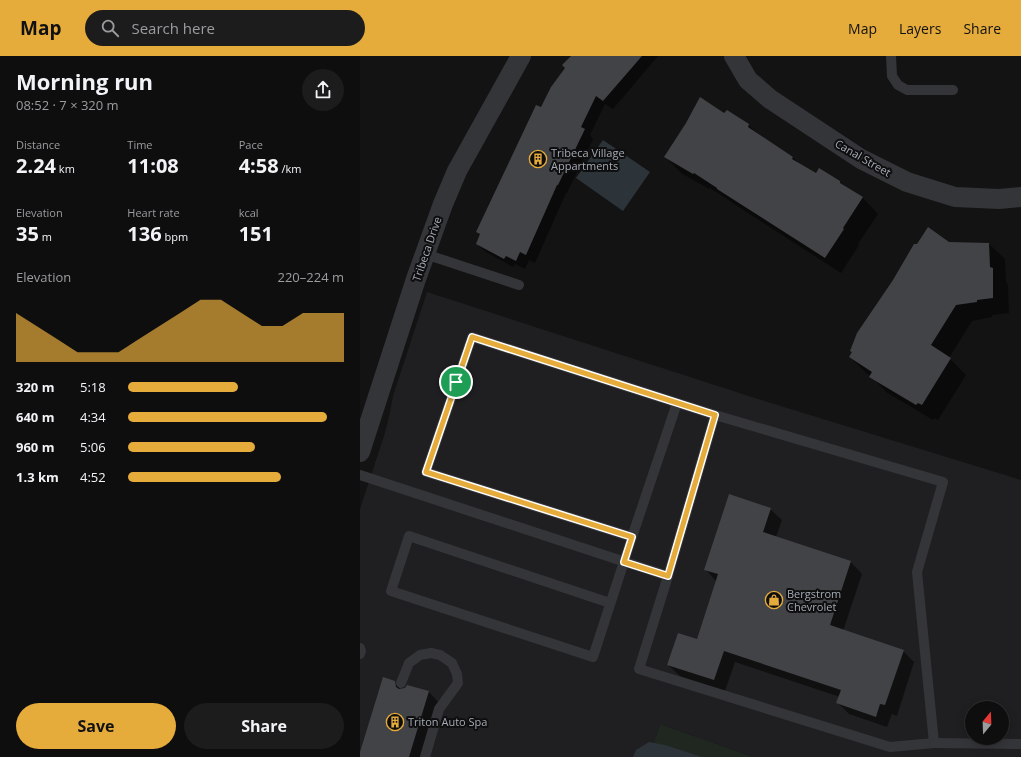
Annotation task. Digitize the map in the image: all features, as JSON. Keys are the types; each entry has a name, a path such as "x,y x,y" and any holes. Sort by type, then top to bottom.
{"street":[{"name":"Tribeca Drive","path":"360,452 425,254 443,204 457,171 521,56"},
{"name":"Canal Street","path":"734,56 748,80 770,99 860,159 906,182 955,197 999,199 1021,197"}],"lane":[{"path":"892,56 892,76 898,84 907,90 953,90"},
{"path":"425,254 519,285"},
{"path":"632,537 426,472 472,337 715,415 943,482 917,572 934,743"},
{"path":"610,603 410,536 391,591 593,657 677,403"},
{"path":"715,415 639,669 890,747 934,743 1021,744"},
{"path":"360,475 668,576"},
{"path":"360,648 360,654"},
{"path":"401,683 408,663 420,655 440,655 452,663 457,674 458,683 439,709 425,757"}],"shaded area":[{"path":"603,140 650,172 623,211 576,178"},
{"path":"427,292 758,399 1021,480 1021,757 754,757 660,724 649,757 360,757 360,509 389,417 393,396"},
{"path":"660,724 754,757 649,757"},
{"path":"649,742 665,745 702,757 633,757 636,750"}],"building":[{"name":"Tribeca Village Appartments","path":"571,56 642,56 603,101 596,96 581,127 585,129 557,185 526,255 520,252 516,261 506,256 504,259 476,244 480,234 476,232 536,105 541,107 551,87 565,68 562,65"},
{"path":"700,97 724,113 727,110 749,124 748,127 793,157 792,159 816,173 819,168 863,197 825,258 694,173 693,174 664,157 686,123"},
{"path":"928,227 949,242 989,243 990,267 993,268 993,298 956,305 931,345 951,358 922,405 918,403 916,405 869,377 872,372 849,357 852,352 850,351 857,333 893,280 914,244 917,244"},
{"name":"Bergstrom Chevrolet","path":"729,494 771,508 763,532 851,561 830,625 904,650 885,705 880,704 876,717 836,703 841,690 724,651 714,680 667,665 678,633 697,639 718,574 704,570"},
{"name":"Triton Auto Spa","path":"383,677 395,681 396,687 399,689 405,688 407,685 429,691 409,757 360,757 360,752"}],"place":[{"name":"Tribeca Village Appartments","path":"538,159"},
{"name":"Bergstrom Chevrolet","path":"774,600"},
{"name":"Triton Auto Spa","path":"395,722"}],"route":[{"path":"472,337 715,415 668,576 624,562 632,537 426,472 456,382 472,337"}]}
